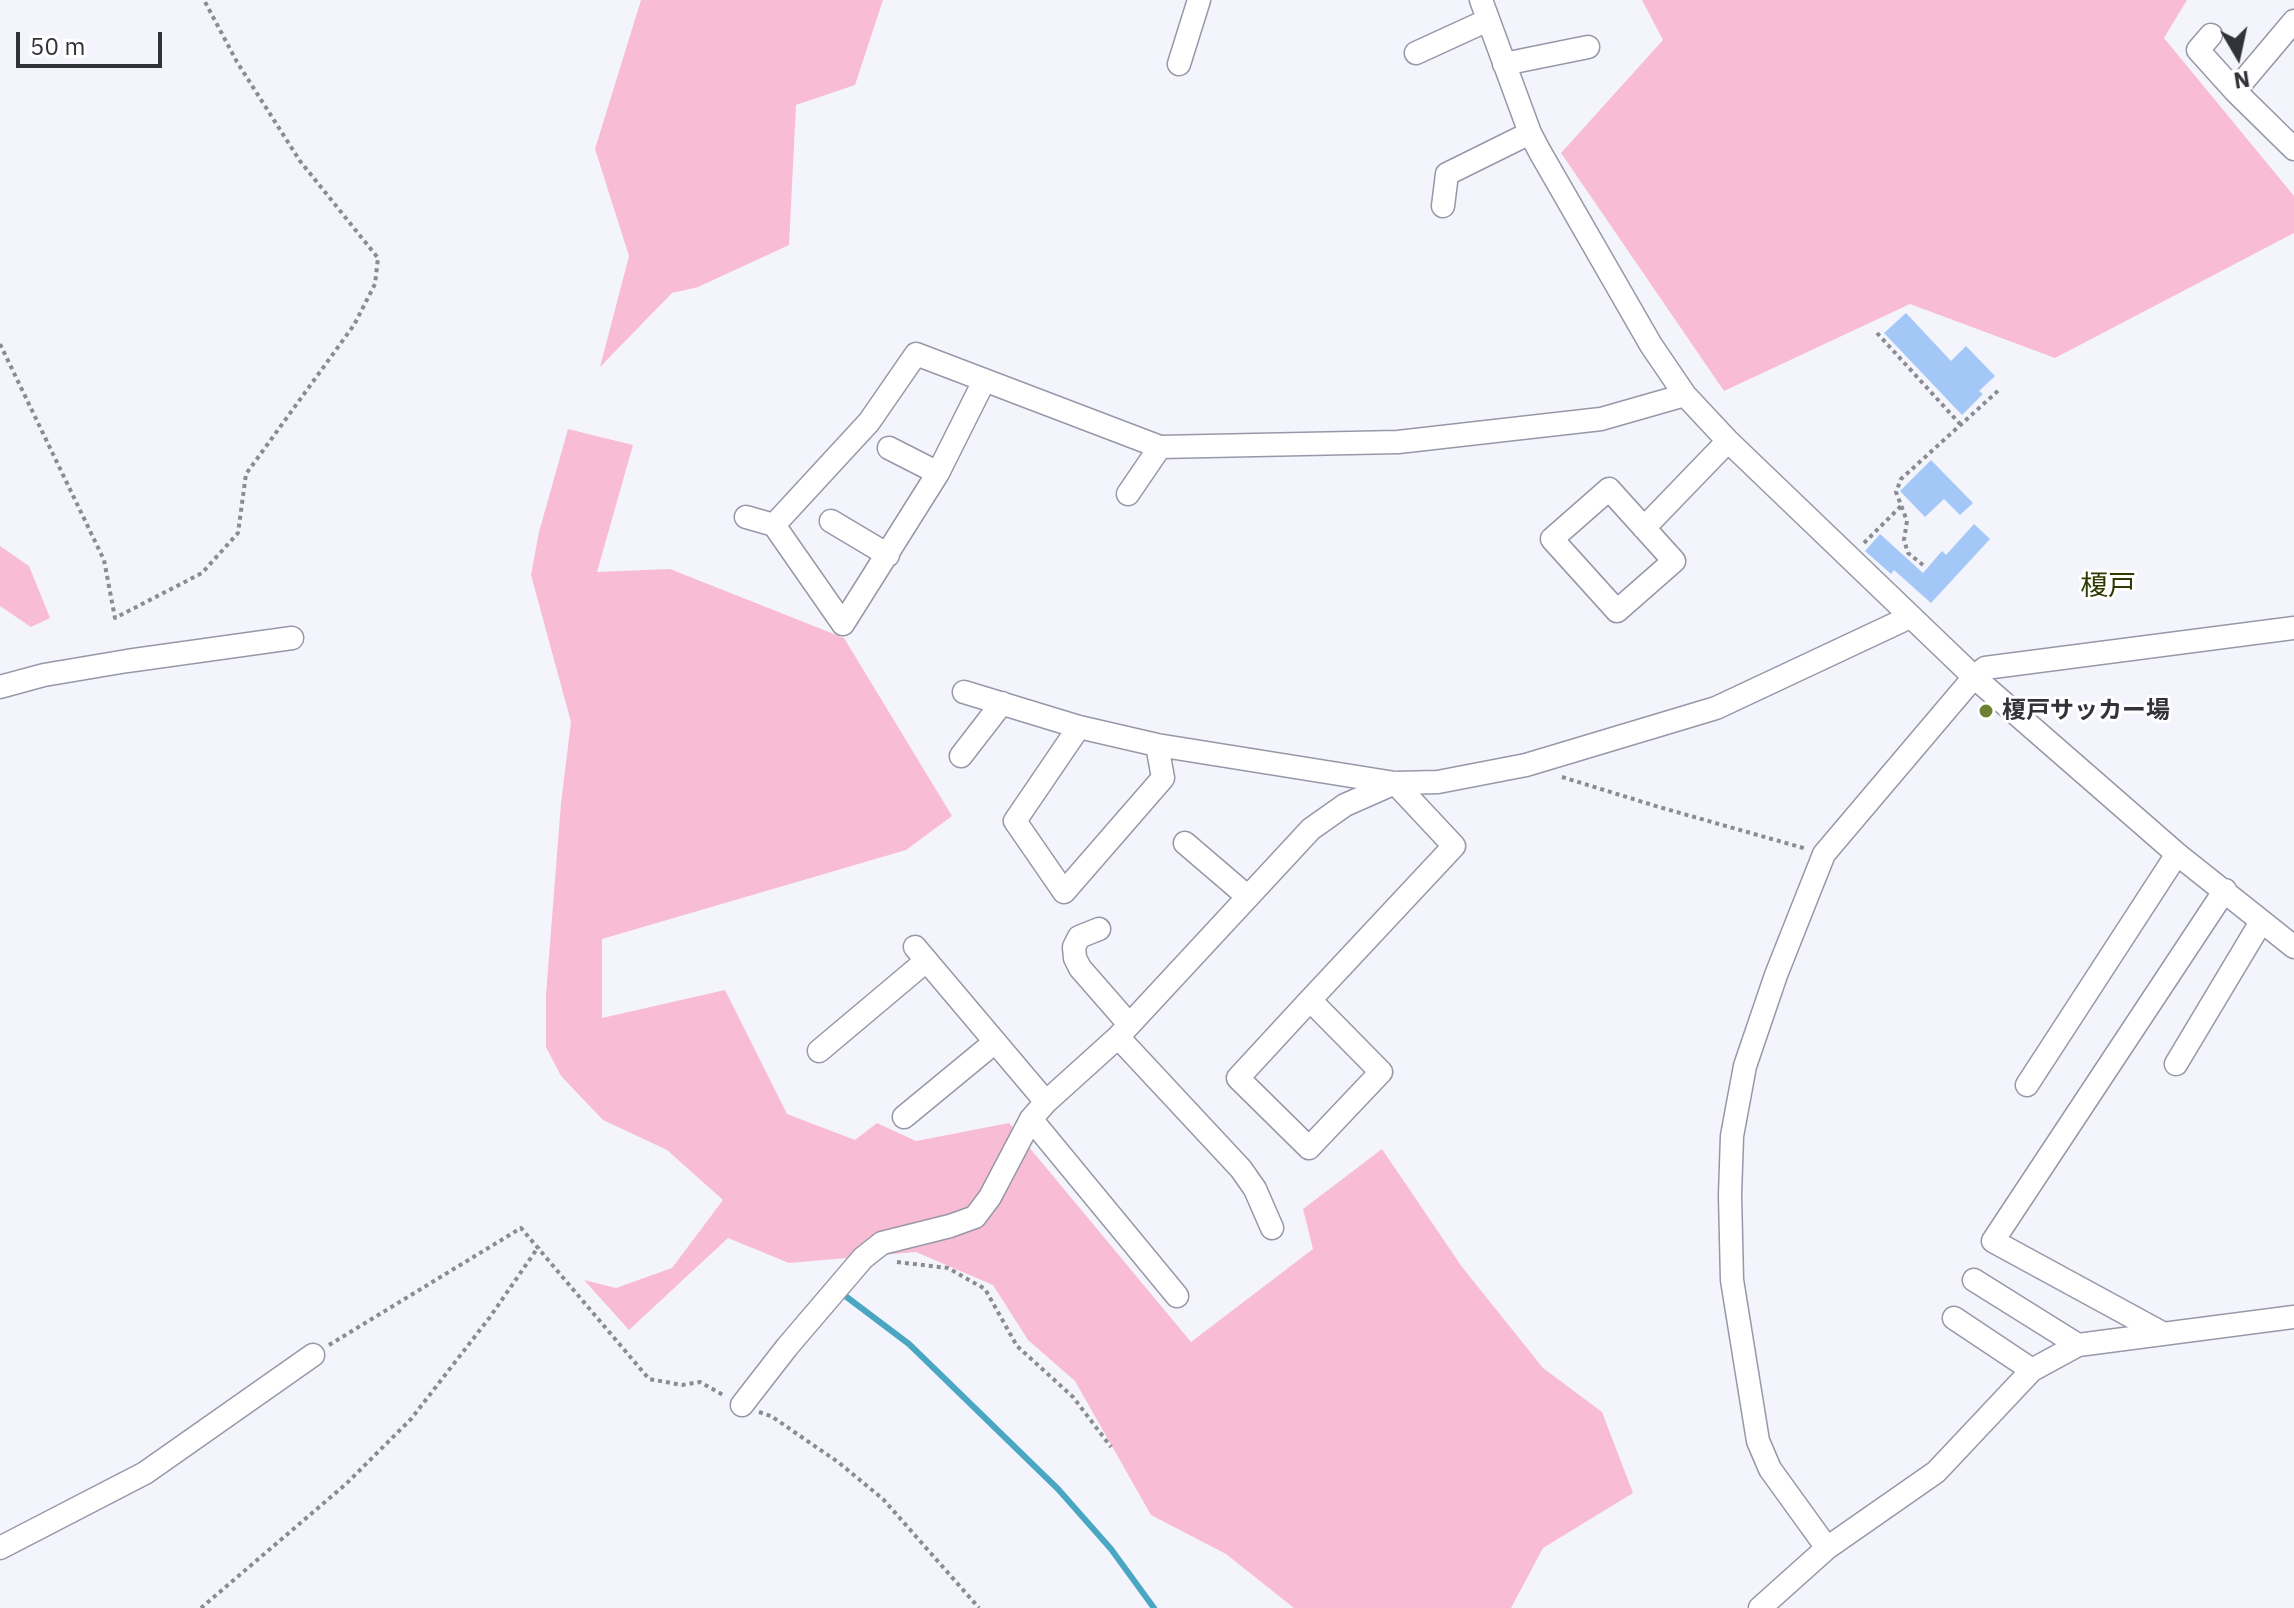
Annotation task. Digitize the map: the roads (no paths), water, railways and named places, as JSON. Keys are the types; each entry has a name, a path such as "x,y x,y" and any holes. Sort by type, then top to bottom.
{"street":[{"path":"1179,64 1199,0"},
{"path":"1416,53 1484,10 1530,133 1651,345 1685,395 1728,441 1974,677 2177,854 2294,947"},
{"path":"2235,91 2294,21"},
{"path":"2211,35 2198,50 2294,149"},
{"path":"1504,64 1588,47"},
{"path":"1443,206 1447,174 1530,133"},
{"path":"774,525 869,422 916,354 1160,447 1398,442 1601,419 1685,395"},
{"path":"746,517 774,525 843,624 938,473 984,381"},
{"path":"1644,528 1728,441"},
{"path":"1128,494 1160,447"},
{"path":"889,448 938,473"},
{"path":"1609,489 1644,528 1674,561 1617,611 1552,539 1609,489"},
{"path":"831,521 888,555"},
{"path":"964,692 1079,727 1157,745 1395,783 1438,782 1526,765 1716,708 1910,617"},
{"path":"1827,1548 1770,1469 1758,1441 1732,1280 1730,1195 1732,1136 1745,1066 1776,975 1824,854 1974,677 1985,668 2294,628"},
{"path":"0,687 44,675 127,661 292,638"},
{"path":"961,756 1002,703"},
{"path":"1079,727 1015,821 1064,892 1163,778 1157,745"},
{"path":"742,1405 863,1258 882,1243 975,1217 990,1197 1038,1111 1123,1030 1311,829 1345,805 1395,783"},
{"path":"1310,1000 1381,1072 1309,1148 1238,1078 1310,1000 1454,846 1395,783"},
{"path":"1185,843 1248,897"},
{"path":"2027,1085 2177,854"},
{"path":"2162,1333 1993,1241 2225,890"},
{"path":"2176,1064 2261,922"},
{"path":"1099,929 1079,937 1074,947 1080,968 1123,1030 1241,1169 1255,1189 1272,1228"},
{"path":"819,1051 920,954 995,1042 1038,1111 1177,1296"},
{"path":"904,1117 995,1042"},
{"path":"1974,1280 2078,1345"},
{"path":"1760,1608 1827,1548 1936,1472 2032,1370 2078,1345 2294,1317"},
{"path":"1954,1318 2032,1370"},
{"path":"0,1548 145,1473 313,1355"}],"waterway":[{"path":"844,1295 909,1344 1058,1489 1111,1549 1154,1608"}],"place":[{"name":"榎戸サッカー場","path":"1986,711"}],"district":[{"name":"榎戸","path":"2108,587"}]}
